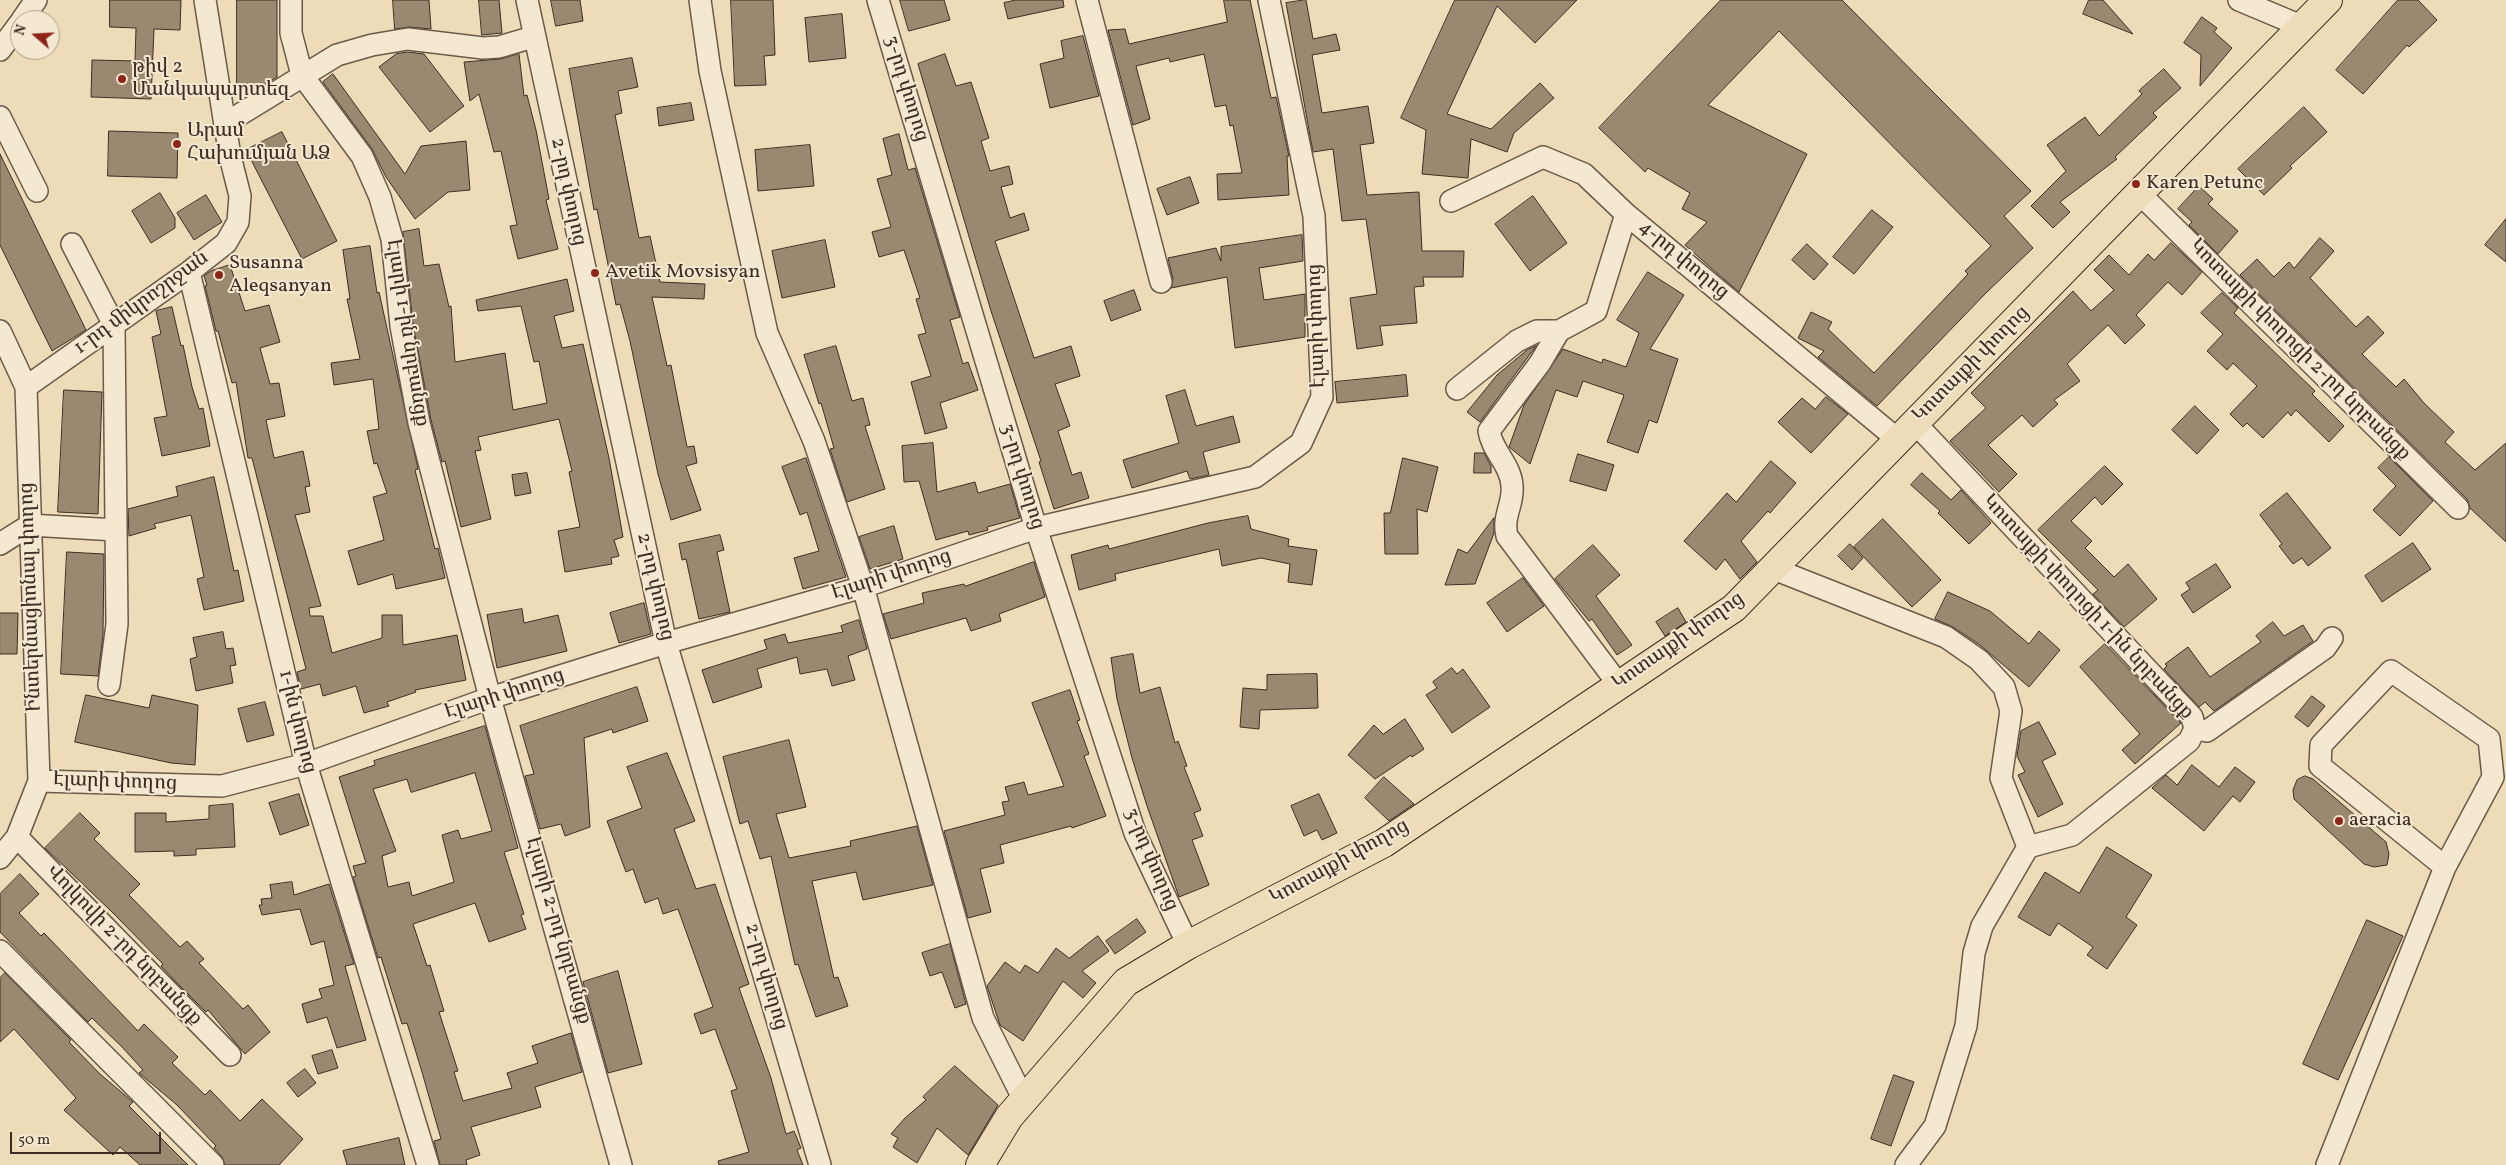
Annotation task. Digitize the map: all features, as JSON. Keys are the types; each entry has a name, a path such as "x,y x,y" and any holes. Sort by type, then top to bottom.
{"main road":[{"name":"Կոտայքի փողոց","path":"980,1165 1009,1117 1126,982 1188,945 1384,843 1734,608 2328,0"}],"street":[{"name":"1-րդ միկրոշրջան","path":"26,387 189,272 226,243 238,222 240,196 205,0"},
{"path":"291,0 291,33 302,75"},
{"name":"2-րդ փողոց","path":"527,0 533,37 666,643 820,1165"},
{"path":"700,0 710,71 767,333 814,441 863,587 983,1018 1024,1100"},
{"name":"3-րդ փողոց","path":"878,0 1036,528 1135,833 1188,945"},
{"path":"1087,0 1161,282"},
{"name":"Էլարի փողոց","path":"38,781 222,786 306,764 490,698 666,643 863,587 1036,528 1255,477 1301,443 1322,397 1314,216 1269,0"},
{"path":"2239,0 2301,26"},
{"path":"0,50 10,36"},
{"path":"226,123 337,55 372,45 408,39 483,48 499,47 533,37"},
{"name":"Էլարի 1-ին նրբանցք","path":"302,75 362,156 380,197 392,240 402,326 417,414 490,698"},
{"path":"0,117 37,191"},
{"name":"4-րդ փողոց","path":"1451,201 1543,157 1584,174 1626,214 1906,431"},
{"name":"Կոտայքի փողոցի 2-րդ նրբանցք","path":"2140,194 2458,508"},
{"path":"1456,389 1517,341 1537,331 1559,331 1596,311 1626,214"},
{"path":"72,244 114,325 117,624 109,685"},
{"name":"1-ին փողոց","path":"189,272 306,764 428,1165"},
{"name":"Ինտերնացիոնալ փողոց","path":"0,331 26,387 38,781 17,837 0,858"},
{"path":"1559,331 1540,363 1489,431 1495,449 1508,469 1512,486 1505,516 1505,529 1515,548 1619,685"},
{"name":"Կոտայքի փողոցի 1-ին նրբանցք","path":"1906,431 2192,717 2196,729 2189,741 2072,835 2028,847"},
{"path":"0,544 30,525 116,530"},
{"path":"1774,569 1946,637 1979,660 2004,687 2011,711 2001,778 2028,847 1982,926 1974,953 1966,1026 1935,1126 1906,1165"},
{"path":"2196,729 2207,731 2325,648 2332,638"},
{"path":"2327,1165 2445,867 2493,777 2489,739 2391,671 2321,745 2320,766 2445,867"},
{"name":"Էլարի 2-րդ նրբանցք","path":"490,698 590,1049 620,1165"},
{"name":"Վոլկովի 2-րդ նրբանցք","path":"17,837 230,1055"},
{"path":"0,951 213,1165"}],"building":[{"path":"110,0 181,0 180,30 154,29 151,99 91,97 92,60 135,61 136,28 110,27"},
{"path":"237,0 277,0 277,77 259,88 237,88"},
{"path":"393,0 429,0 431,29 409,27 395,29"},
{"path":"479,0 499,0 502,33 482,35"},
{"path":"551,0 580,0 583,21 556,26"},
{"path":"731,0 773,0 775,55 764,56 766,85 735,86"},
{"path":"900,0 944,0 950,20 909,31"},
{"path":"1016,0 1063,0 1064,7 1008,19 1004,3"},
{"path":"1224,0 1250,0 1271,98 1276,97 1289,156 1287,156 1289,195 1218,200 1217,174 1242,173 1233,125 1230,126 1226,105 1215,107 1204,54 1170,62 1169,58 1136,66 1150,119 1133,125 1108,30 1125,29 1129,44 1227,22"},
{"path":"1306,0 1313,39 1336,34 1340,50 1312,55 1322,113 1368,106 1374,143 1360,145 1367,195 1419,192 1422,251 1464,251 1463,277 1423,277 1424,286 1414,287 1417,323 1380,326 1383,345 1357,349 1350,298 1377,294 1366,219 1342,221 1333,149 1313,152 1286,3"},
{"path":"1455,0 1577,0 1535,43 1497,6 1447,114 1491,129 1540,83 1554,98 1514,133 1507,152 1471,139 1468,178 1422,174 1426,130 1401,118"},
{"path":"1721,0 1842,0 2031,191 2004,216 2033,248 1986,293 1877,406 1818,357 1824,351 1798,338 1811,312 1832,322 1828,329 1874,373 1968,274 1965,271 1991,246 1779,31 1708,105 1807,154 1739,292 1685,245 1707,222 1682,209 1690,193 1648,168 1645,172 1599,128"},
{"path":"2089,0 2103,0 2133,34 2083,14"},
{"path":"2398,0 2418,0 2437,20 2409,47 2407,45 2363,94 2336,70"},
{"path":"842,14 846,58 809,62 805,18"},
{"path":"2202,17 2217,28 2214,32 2232,48 2200,86 2201,55 2184,43"},
{"path":"1083,36 1099,96 1050,108 1040,64 1064,58 1061,41"},
{"path":"408,52 424,54 464,106 430,132 379,67 396,54"},
{"path":"519,54 524,96 527,95 536,130 549,199 546,200 558,249 518,259 510,226 517,225 501,151 494,152 479,94 470,101 464,62 500,59"},
{"path":"945,54 956,86 971,82 989,138 981,141 990,171 1009,166 1013,184 1001,187 1010,218 1024,213 1029,230 995,241 1034,358 1071,346 1080,376 1055,384 1070,426 1058,431 1072,475 1081,472 1089,498 1054,509 1039,462 1041,461 991,311 918,64"},
{"path":"632,58 638,87 618,91 622,113 615,115 639,238 650,236 660,282 705,284 704,299 652,297 667,366 671,365 687,447 694,446 697,463 686,466 701,510 671,520 658,474 630,341 620,304 616,305 597,209 594,210 569,69"},
{"path":"2164,69 2181,88 2153,113 2157,117 2115,157 2117,159 2060,202 2070,212 2053,228 2031,206 2066,171 2047,145 2085,117 2099,136 2142,94 2139,91"},
{"path":"333,74 405,174 421,146 466,141 470,190 448,192 415,219 386,177 372,149 323,82"},
{"path":"691,103 694,120 659,126 657,108"},
{"path":"2304,107 2327,132 2290,166 2292,168 2264,195 2238,169"},
{"path":"109,131 178,133 177,178 108,176"},
{"path":"282,132 337,241 302,259 246,150"},
{"path":"899,134 908,170 915,168 960,317 950,320 963,364 968,362 978,390 940,403 947,428 925,434 911,382 931,376 918,335 926,333 916,299 920,298 904,250 879,257 872,232 891,227 877,179 892,175 883,139"},
{"path":"810,145 814,186 758,191 755,150"},
{"path":"0,154 86,330 52,351 0,245"},
{"path":"1190,177 1199,203 1167,215 1157,189"},
{"path":"2199,186 2213,199 2208,204 2238,231 2218,254 2189,225 2192,222 2178,209"},
{"path":"160,193 175,218 175,228 151,243 132,211"},
{"path":"206,195 222,222 194,240 177,213"},
{"path":"1533,196 1567,243 1530,271 1495,224"},
{"path":"1872,210 1893,227 1854,274 1833,257"},
{"path":"2506,219 2506,262 2485,245"},
{"path":"419,229 424,266 439,264 449,307 451,306 455,362 505,353 513,410 547,403 539,361 534,362 521,306 478,311 476,300 567,279 574,311 554,316 562,348 583,344 609,458 623,537 614,540 619,556 611,558 612,564 565,572 558,531 580,527 569,472 572,471 559,419 478,437 481,450 475,451 491,519 461,527 445,461 442,462 431,420 413,324 403,232"},
{"path":"1302,235 1303,261 1259,268 1264,300 1305,294 1305,337 1235,348 1227,277 1171,288 1173,279 1168,258 1216,248 1221,261 1221,247"},
{"path":"2320,238 2334,251 2310,278 2356,327 2368,316 2384,333 2362,354 2396,387 2404,379 2424,403 2454,432 2445,442 2475,470 2506,443 2506,542 2470,508 2467,499 2240,275 2257,259 2274,277 2289,262 2294,268"},
{"path":"825,240 835,287 782,298 772,251"},
{"path":"2171,243 2202,272 2182,295 2168,282 2136,315 2145,325 2125,344 2108,325 2067,364 2080,381 2054,400 2058,404 2033,427 2022,415 1988,445 2017,474 1999,492 1950,441 1986,408 1971,393 2073,291 2091,311 2114,290 2094,270 2109,255 2129,275 2148,254 2154,260"},
{"path":"1807,244 1828,264 1814,280 1792,260"},
{"path":"370,246 377,293 379,292 418,469 415,470 435,549 438,548 445,578 396,589 393,574 358,585 348,551 384,540 373,497 387,493 377,463 374,464 367,431 379,429 373,379 334,385 331,363 360,359 347,299 350,299 343,250"},
{"path":"230,265 245,311 269,305 280,342 260,348 270,384 279,383 285,416 266,420 274,458 303,451 310,486 305,487 310,512 295,515 321,606 309,608 310,616 323,616 332,653 382,638 382,615 402,615 403,645 457,635 466,680 415,690 416,692 387,702 389,706 364,713 356,686 323,696 320,684 301,689 297,672 306,669 252,458 248,458 236,382 232,383 205,286 207,285 204,276 211,271"},
{"path":"1648,272 1684,295 1650,349 1678,359 1657,423 1649,420 1638,453 1607,442 1624,395 1583,381 1577,397 1556,390 1530,464 1509,447 1524,405 1563,349 1602,363 1603,359 1626,367 1639,333 1617,320"},
{"path":"1134,290 1141,310 1111,321 1104,301"},
{"path":"2222,293 2238,308 2234,313 2315,391 2312,394 2344,426 2329,442 2296,410 2291,416 2288,412 2263,438 2247,423 2243,427 2230,414 2257,386 2233,363 2227,370 2207,351 2223,334 2201,313"},
{"path":"172,307 192,387 199,409 203,408 210,446 162,456 154,418 167,416 152,337 161,334 156,311"},
{"path":"836,346 852,401 863,398 870,425 865,426 885,489 847,502 830,449 834,448 821,403 819,404 804,355"},
{"path":"1536,346 1480,422 1467,412 1497,375 1527,350"},
{"path":"1406,375 1408,396 1337,403 1335,382"},
{"path":"64,390 102,392 98,514 58,512"},
{"path":"1185,390 1196,426 1233,416 1240,442 1203,452 1209,475 1190,479 1187,471 1132,488 1123,460 1179,443 1166,396"},
{"path":"1826,397 1848,414 1811,453 1778,422 1802,398 1815,409"},
{"path":"2195,406 2219,430 2197,454 2172,430"},
{"path":"933,443 937,492 975,482 978,493 1010,484 1020,518 987,527 988,530 969,535 968,531 936,540 919,481 904,482 902,446"},
{"path":"1475,453 1484,453 1491,466 1491,473 1474,473"},
{"path":"1578,454 1614,465 1606,491 1570,481"},
{"path":"2389,457 2433,501 2400,536 2373,510 2396,486 2378,468"},
{"path":"806,458 846,577 803,589 794,558 819,551 807,512 800,515 782,467"},
{"path":"1403,458 1438,467 1427,512 1417,509 1418,554 1385,554 1384,513 1390,513"},
{"path":"1771,461 1796,483 1770,513 1768,511 1741,541 1757,562 1740,579 1725,559 1716,570 1684,541 1727,493 1736,502"},
{"path":"2105,466 2123,484 2102,505 2095,497 2071,521 2092,541 2085,548 2114,577 2128,564 2157,599 2124,627 2093,594 2098,590 2038,530"},
{"path":"527,473 531,493 515,496 512,475"},
{"path":"1922,473 1951,500 1961,490 1991,523 1969,544 1938,513 1940,511 1911,485"},
{"path":"214,477 234,571 238,570 244,601 204,610 197,579 204,577 191,515 154,524 156,528 129,536 128,509 178,496 176,487"},
{"path":"2287,493 2331,548 2308,566 2302,558 2293,564 2279,546 2282,544 2260,515"},
{"path":"1248,516 1251,529 1289,539 1288,546 1317,550 1312,585 1288,582 1290,564 1261,558 1222,566 1219,549 1115,574 1116,580 1079,590 1071,555 1108,545 1109,549 1208,523"},
{"path":"1494,518 1494,533 1475,584 1445,585 1458,549 1467,553"},
{"path":"1883,519 1941,580 1912,607 1854,547"},
{"path":"894,526 903,559 870,569 859,537"},
{"path":"720,535 724,550 717,552 730,612 699,619 686,559 682,560 679,544"},
{"path":"2413,543 2431,569 2382,602 2365,576"},
{"path":"1850,544 1863,558 1852,570 1838,556"},
{"path":"1593,545 1620,575 1596,596 1632,645 1617,655 1592,619 1589,621 1555,579"},
{"path":"67,552 104,554 103,635 98,676 61,674"},
{"path":"1034,562 1045,597 999,614 1001,621 971,631 966,618 891,639 883,614 924,603 922,593 964,584 965,586"},
{"path":"2216,564 2231,587 2193,613 2181,595 2190,589 2186,583"},
{"path":"1523,578 1544,606 1507,632 1487,603"},
{"path":"1948,592 1990,611 2029,644 2039,631 2060,650 2029,687 1980,645 1953,627 1935,619"},
{"path":"644,603 651,634 619,643 610,613"},
{"path":"1678,608 1686,622 1665,636 1656,622"},
{"path":"522,609 524,623 558,615 567,651 497,668 487,615"},
{"path":"0,613 18,613 17,654 0,654"},
{"path":"859,620 867,649 848,656 855,680 832,686 827,669 800,674 797,657 757,669 762,687 713,703 702,670 767,649 764,640 785,634 788,643 843,632 841,626"},
{"path":"2273,622 2284,636 2303,625 2313,641 2214,711 2205,702 2199,707 2164,669 2167,666 2165,664 2188,647 2210,677 2261,642 2256,636"},
{"path":"223,632 226,649 233,648 236,665 230,666 233,683 196,691 190,659 197,657 193,638"},
{"path":"2105,644 2181,723 2135,764 2122,750 2140,734 2080,667"},
{"path":"1133,654 1140,693 1160,687 1175,743 1178,741 1187,766 1184,767 1201,810 1194,813 1203,836 1192,840 1209,885 1179,897 1147,806 1117,699 1111,658"},
{"path":"1452,668 1457,674 1463,669 1490,707 1452,733 1426,695 1437,688 1433,682"},
{"path":"1317,674 1318,708 1260,710 1259,729 1240,727 1243,688 1267,690 1267,675"},
{"path":"637,687 648,721 613,733 612,729 584,738 590,827 565,836 561,824 540,829 525,776 534,774 520,726"},
{"path":"1070,690 1080,720 1077,721 1089,754 1084,756 1106,816 1072,828 1071,826 1000,845 1004,863 980,869 991,912 968,918 944,831 1005,815 1002,802 1009,801 1005,787 1024,782 1028,795 1064,786 1032,703"},
{"path":"86,695 149,708 152,695 198,705 195,765 171,763 75,742"},
{"path":"2312,696 2325,706 2308,727 2295,717"},
{"path":"265,702 274,735 247,742 238,709"},
{"path":"1405,719 1424,749 1412,757 1411,755 1375,779 1348,755 1374,725 1383,734"},
{"path":"2039,722 2056,754 2042,761 2063,804 2038,817 2018,775 2025,772 2017,756 2021,731"},
{"path":"485,726 518,848 504,852 524,914 521,915 526,929 489,942 475,903 413,924 427,966 430,965 444,1011 439,1012 458,1071 454,1072 463,1101 512,1088 507,1073 538,1063 532,1046 571,1033 582,1072 535,1087 541,1107 471,1127 480,1155 466,1160 467,1165 440,1165 434,1141 441,1139 422,1072 407,1023 402,1024 381,957 378,958 353,877 356,876 353,866 366,863 339,777 375,765 374,761","holes":["475,773 492,831 461,839 458,830 442,835 454,882 412,896 409,882 388,887 382,856 396,851 373,789 407,779 411,792"]},
{"path":"789,740 806,807 776,814 789,858 851,846 850,841 917,826 933,885 863,900 856,872 812,881 834,978 838,977 848,1006 816,1017 798,964 795,965 771,856 760,859 748,821 740,824 723,757"},
{"path":"667,753 695,821 674,829 696,889 715,884 749,984 739,988 771,1078 786,1134 794,1131 801,1148 797,1150 803,1165 719,1165 718,1161 749,1152 731,1091 737,1089 715,1029 701,1034 694,1014 713,1007 678,909 663,914 658,898 645,903 633,869 626,872 607,821 642,808 627,767"},
{"path":"2192,765 2219,787 2235,767 2255,782 2240,802 2233,796 2204,831 2152,788 2166,775 2177,785"},
{"name":"aeracia","path":"2305,776 2313,779 2386,842 2389,854 2387,865 2374,867 2364,864 2294,799 2293,790 2297,780"},
{"path":"1384,777 1414,804 1389,821 1365,798"},
{"path":"299,794 309,825 280,835 269,803"},
{"path":"1319,794 1337,833 1322,840 1317,830 1304,836 1291,806"},
{"path":"233,804 235,847 196,849 196,855 174,856 174,851 135,852 135,813 166,813 166,822 209,819 209,806"},
{"path":"80,813 100,833 94,839 140,884 129,895 180,947 187,941 204,959 199,963 243,1009 248,1005 270,1032 245,1054 208,1010 206,1012 161,966 163,964 112,912 45,848"},
{"path":"2107,847 2152,875 2126,917 2137,925 2107,969 2087,955 2093,947 2058,923 2050,936 2018,917 2045,872 2079,893"},
{"path":"20,874 39,894 19,913 41,936 44,933 138,1031 144,1024 178,1057 172,1063 205,1095 210,1090 240,1121 262,1099 303,1139 279,1165 225,1165 222,1157 214,1148 216,1146 177,1105 139,1073 143,1070 122,1047 92,1018 88,1022 0,932 0,894"},
{"path":"292,882 294,895 329,884 354,964 345,966 366,1040 337,1048 327,1017 307,1023 302,1004 322,998 319,989 334,985 324,941 311,945 300,909 262,915 259,905 262,905 261,899 272,898 270,885"},
{"path":"1137,919 1146,932 1115,954 1106,941"},
{"path":"2367,920 2403,936 2338,1080 2303,1064"},
{"path":"1098,936 1109,951 1082,971 1096,983 1083,998 1063,981 1023,1041 1000,1025 987,986 1005,962 1020,973 1025,965 1038,973 1056,948 1069,958"},
{"path":"950,944 966,1004 955,1008 942,972 930,976 922,953"},
{"path":"618,971 642,1064 608,1073 583,982"},
{"path":"5,973 71,1040 69,1042 100,1074 133,1102 129,1106 188,1165 140,1165 120,1147 113,1155 64,1110 76,1098 14,1029 0,1042 0,978"},
{"path":"332,1050 338,1068 318,1074 312,1056"},
{"path":"955,1066 998,1105 968,1155 937,1128 917,1163 893,1147 898,1138 891,1134 905,1118 926,1100 923,1097"},
{"path":"305,1069 316,1083 298,1097 287,1083"},
{"path":"1894,1075 1914,1082 1891,1146 1871,1139"},
{"path":"399,1138 405,1165 347,1165 343,1151"}],"place":[{"name":"թիվ 2 Մանկապարտեզ","path":"122,79"},
{"name":"Արամ Հախումյան ԱՁ","path":"177,144"},
{"name":"Karen Petunc","path":"2136,184"},
{"name":"Avetik Movsisyan","path":"595,273"},
{"name":"Susanna Aleqsanyan","path":"219,275"},
{"name":"aeracia","path":"2339,821"}]}
